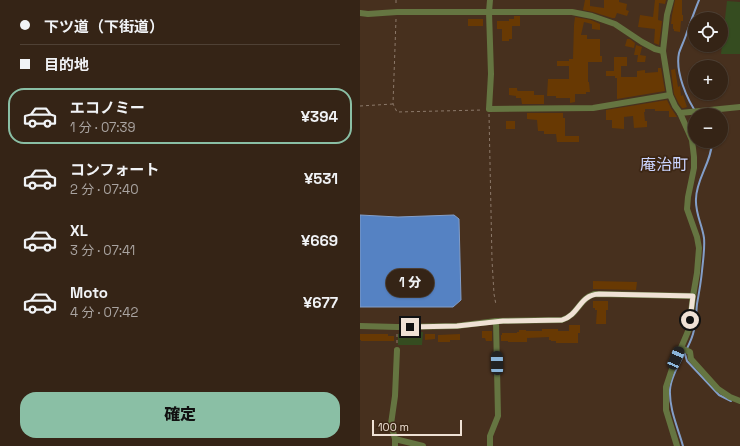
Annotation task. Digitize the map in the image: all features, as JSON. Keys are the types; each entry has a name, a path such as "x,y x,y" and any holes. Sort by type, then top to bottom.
{"street":[{"path":"490,0 491,74 489,109 593,108 670,94"},
{"path":"671,0 667,15 663,51 670,94 692,140 694,168 687,209 697,237 699,248 689,329 666,387 666,410 677,446"},
{"path":"360,13 572,12 592,16 615,24 642,42 655,49 663,51"},
{"path":"680,113 740,107"},
{"path":"360,326 457,326 496,321 562,320 573,314 585,299 594,294 693,296"},
{"path":"490,446 490,436 498,416 496,321"},
{"path":"681,348 690,352 691,359 718,389 730,397 740,401"},
{"path":"395,446 395,439 391,424 395,396 397,350"},
{"path":"395,439 423,446"}],"path":[{"path":"397,12 393,104 397,112 489,109 493,267 496,306"},
{"path":"360,106 393,104"},
{"path":"397,327 397,350"}],"green space":[{"path":"727,1 740,2 740,54 721,54 721,52 728,52 728,12 726,12"},
{"path":"423,332 422,345 398,345 398,334"}],"water":[{"path":"360,215 398,217 454,215 459,219 461,300 453,307 360,307"}],"building":[{"path":"585,0 590,0 590,6 604,8 604,0 619,0 619,2 627,4 626,10 629,11 627,16 617,13 615,18 612,18 583,10"},
{"path":"655,0 666,0 665,4 659,3 658,20 662,21 659,45 654,43 655,29 638,27 640,15 653,17"},
{"path":"675,0 682,0 683,21 681,21 680,32 674,31 673,24 671,24"},
{"path":"514,16 520,16 520,26 512,26 512,39 509,39 509,41 502,41 502,29 497,29 497,21 509,21 509,19 514,19"},
{"path":"575,17 591,20 600,24 600,30 592,29 592,24 584,22 581,35 587,35 587,39 600,39 600,56 602,56 602,62 588,62 588,82 590,92 586,92 586,94 575,94 575,102 570,103 570,98 556,98 556,96 547,96 548,79 569,79 569,66 557,66 557,61 569,61 569,59 573,59"},
{"path":"468,19 483,19 483,26 468,26"},
{"path":"627,39 630,39 635,43 634,48 625,46"},
{"path":"636,45 642,47 640,55 646,56 645,62 637,62 638,55 634,55"},
{"path":"614,57 627,57 627,66 621,66 621,77 637,77 637,71 645,70 645,73 658,72 658,68 661,68 665,91 617,99 617,78 615,78 615,76 606,76 606,71 614,71"},
{"path":"675,69 678,87 680,86 681,96 683,95 687,107 684,108 682,108 679,104 674,94 671,70"},
{"path":"509,88 517,88 518,91 534,91 534,95 544,95 544,104 522,104 521,98 516,98 516,96 509,95"},
{"path":"667,100 677,117 669,117 669,111 645,109 645,121 647,121 647,127 634,128 633,116 624,117 624,129 612,128 612,120 606,120 606,110"},
{"path":"527,113 563,113 563,118 565,118 565,136 579,136 579,142 557,142 556,134 544,134 544,131 538,131 537,120 527,119"},
{"path":"506,121 515,121 515,129 506,129"},
{"path":"593,281 637,282 636,290 593,289"},
{"path":"593,301 608,301 608,310 606,310 606,324 596,324 597,310 593,308"},
{"path":"569,325 580,325 578,343 556,343 556,341 549,340 549,337 527,338 527,342 501,341 502,333 517,333 519,330 542,331 542,329 569,331"},
{"path":"482,331 492,331 492,341 486,341 485,338 482,338"},
{"path":"360,334 388,334 388,336 394,336 394,341 361,341"},
{"path":"425,334 435,334 435,339 425,340"},
{"path":"460,334 460,340 438,342 438,335"}],"waterway":[{"path":"694,108 683,86 678,61 679,53 699,0"},
{"path":"683,446 672,411 670,390 673,376 691,341 695,326 702,275 704,246 704,238 696,199 698,184 710,156 711,148"},
{"path":"685,354 687,361 719,395 731,401"}],"district":[{"name":"庵治町","path":"664,164"}],"route":[{"path":"410,327 457,326 503,321 562,320 573,314 585,299 594,294 693,296 690,320"}]}
